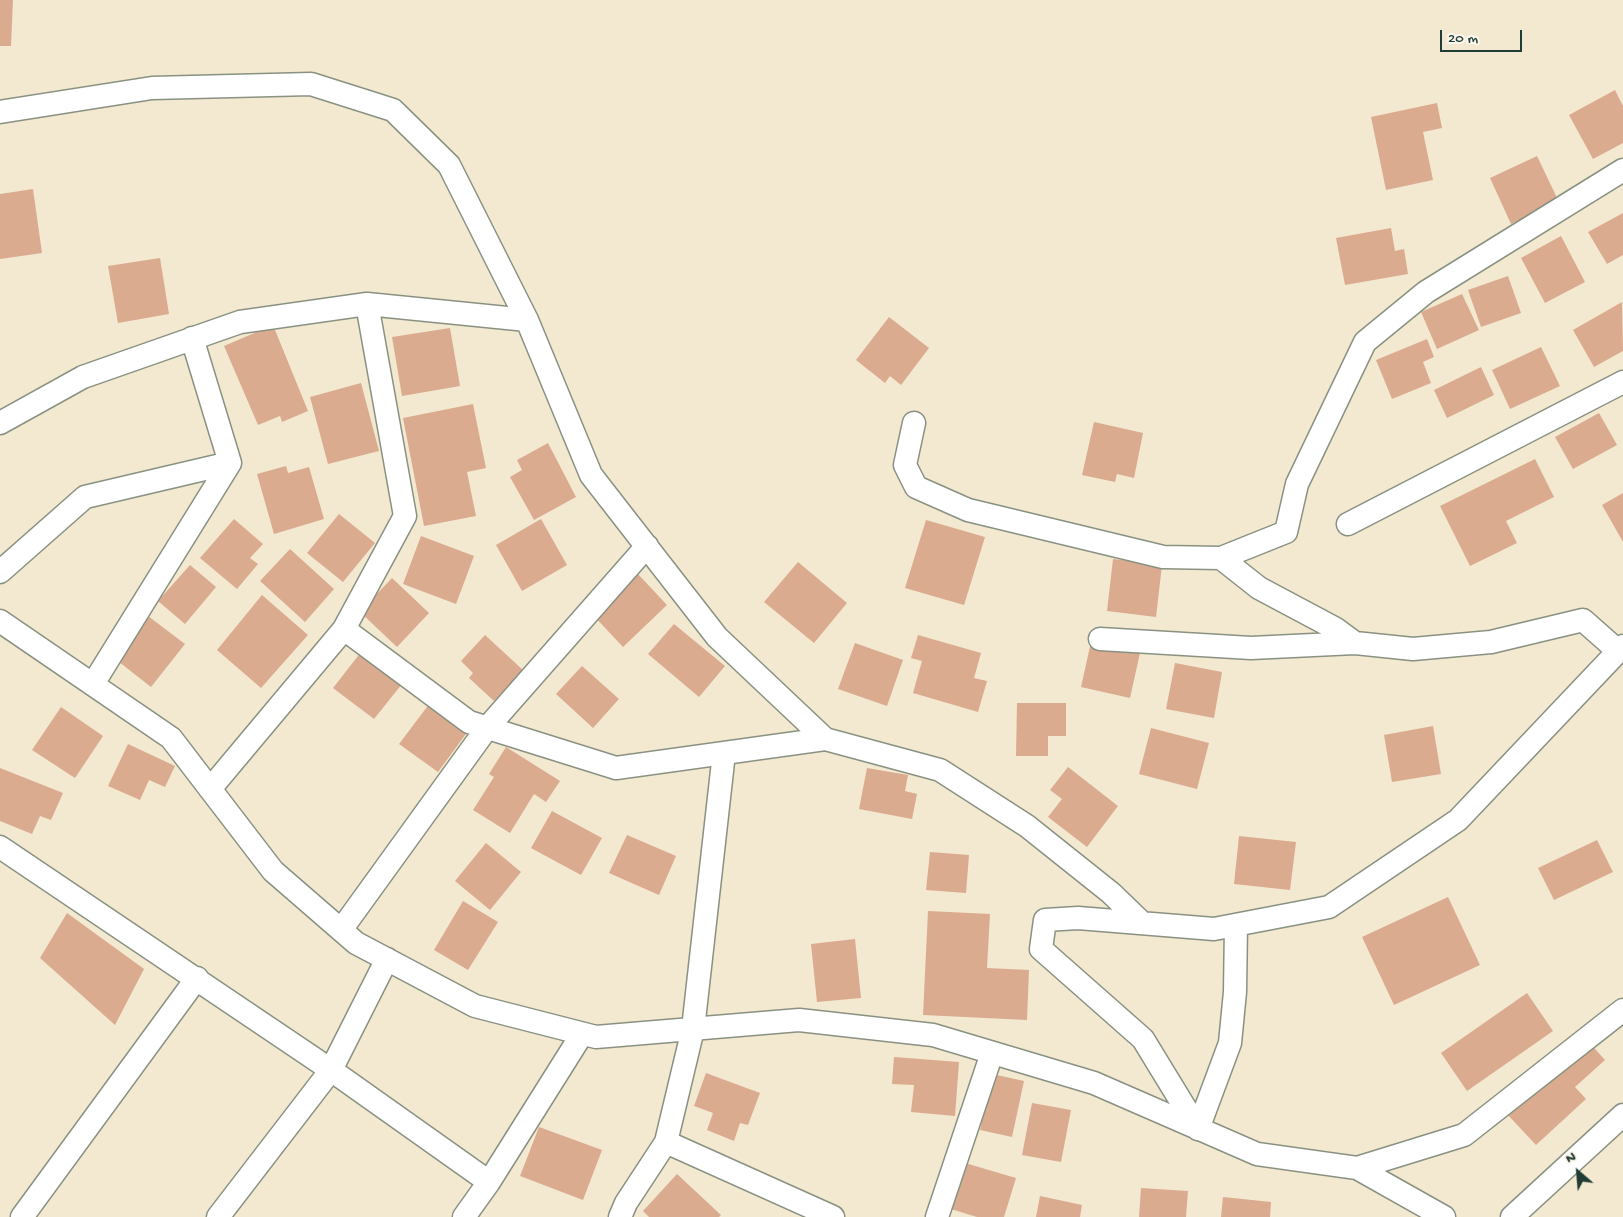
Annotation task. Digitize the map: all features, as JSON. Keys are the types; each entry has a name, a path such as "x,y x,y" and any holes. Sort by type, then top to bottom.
{"street":[{"path":"0,112 152,88 311,84 393,110 448,165 527,320 591,475 716,637 825,739"},
{"path":"914,423 905,465 916,487 968,510 1163,557 1221,558 1286,532 1297,484 1365,342 1426,292 1623,170"},
{"path":"0,423 83,376 240,322 367,304 527,320"},
{"path":"210,789 344,629 405,516 367,304"},
{"path":"93,684 230,463 192,338"},
{"path":"1348,524 1623,382"},
{"path":"0,572 85,497 230,463"},
{"path":"341,930 487,728 646,546"},
{"path":"1221,558 1259,588 1336,628 1355,643"},
{"path":"1100,639 1251,648 1355,643 1413,649 1491,642 1582,620 1621,649 1458,820 1329,907 1214,929 1078,918 1045,920 1041,949 1143,1039 1198,1129"},
{"path":"0,621 171,738 273,871 356,943 475,1006 596,1037 798,1020 933,1035 1094,1083 1257,1154 1357,1168 1444,1217"},
{"path":"344,629 469,722 616,768 825,739 940,770 1027,826 1111,893 1142,923"},
{"path":"620,1217 626,1203 666,1142 693,1029 724,753"},
{"path":"0,847 197,978 489,1182"},
{"path":"1198,1129 1230,1043 1235,992 1236,925"},
{"path":"218,1217 331,1070 387,959"},
{"path":"22,1217 197,978"},
{"path":"1357,1168 1464,1134 1623,1010"},
{"path":"464,1217 489,1182 582,1034"},
{"path":"937,1217 992,1053"},
{"path":"1512,1217 1623,1115"},
{"path":"666,1142 833,1217"}],"building":[{"path":"0,0 13,0 11,46 0,46"},
{"path":"1615,90 1623,106 1623,143 1593,159 1569,115"},
{"path":"1437,103 1442,128 1423,132 1433,180 1386,190 1371,117"},
{"path":"1537,156 1559,202 1511,224 1490,178"},
{"path":"33,189 42,253 0,259 0,194"},
{"path":"1623,213 1623,255 1607,264 1588,232"},
{"path":"1391,228 1395,251 1404,249 1408,274 1345,285 1336,238"},
{"path":"1561,236 1585,282 1545,303 1521,258"},
{"path":"160,258 169,314 118,323 108,266"},
{"path":"1508,276 1521,313 1481,327 1468,290"},
{"path":"1462,294 1479,330 1437,349 1421,312"},
{"path":"1622,302 1623,351 1594,367 1573,330"},
{"path":"889,317 929,348 901,385 890,376 885,383 856,360"},
{"path":"273,325 308,411 282,422 280,416 258,425 224,346"},
{"path":"450,328 460,386 402,396 392,337"},
{"path":"1427,339 1434,357 1423,362 1431,383 1392,399 1376,360"},
{"path":"1541,347 1560,386 1510,409 1492,370"},
{"path":"1481,367 1494,395 1447,418 1434,390"},
{"path":"361,383 379,451 328,464 310,397"},
{"path":"473,404 486,468 467,472 476,516 424,526 403,418"},
{"path":"1599,413 1617,445 1573,469 1555,437"},
{"path":"1094,422 1143,433 1134,478 1117,474 1115,482 1082,475"},
{"path":"548,443 576,497 534,520 510,477 522,470 517,460"},
{"path":"1535,459 1554,497 1506,521 1517,543 1470,566 1440,506"},
{"path":"286,466 288,473 309,467 324,519 274,534 257,474"},
{"path":"1623,493 1623,542 1602,505"},
{"path":"339,514 375,543 343,582 307,553"},
{"path":"234,519 263,544 250,558 258,564 237,589 200,558"},
{"path":"541,519 567,565 522,591 496,545"},
{"path":"926,520 985,537 964,605 905,588"},
{"path":"421,536 474,556 456,604 403,584"},
{"path":"290,549 334,589 305,622 260,581"},
{"path":"1113,559 1162,565 1156,617 1107,611"},
{"path":"798,562 847,603 814,643 764,602"},
{"path":"190,565 216,587 185,624 158,601"},
{"path":"637,573 667,605 623,647 593,615"},
{"path":"392,578 429,613 397,647 360,612"},
{"path":"262,595 308,635 261,688 217,650"},
{"path":"148,616 185,644 151,687 114,658"},
{"path":"674,624 725,666 699,697 648,654"},
{"path":"485,635 523,670 494,701 469,678 473,673 461,661"},
{"path":"918,635 981,653 974,678 987,681 978,712 913,693 922,661 911,658"},
{"path":"1091,642 1140,653 1130,698 1081,687"},
{"path":"855,643 903,660 887,706 838,689"},
{"path":"365,647 406,679 374,719 333,688"},
{"path":"1175,663 1222,672 1214,718 1166,709"},
{"path":"582,666 619,699 593,728 556,694"},
{"path":"433,699 471,727 438,772 399,744"},
{"path":"1017,703 1066,703 1066,736 1048,736 1048,756 1016,756"},
{"path":"61,707 103,736 75,778 32,750"},
{"path":"1433,726 1441,774 1392,782 1384,735"},
{"path":"1151,728 1209,743 1197,789 1139,774"},
{"path":"128,744 175,766 165,787 149,780 140,800 108,786"},
{"path":"506,747 560,781 546,802 534,794 510,833 473,810 494,777 489,774"},
{"path":"1068,767 1118,806 1087,847 1048,817 1062,799 1050,790"},
{"path":"0,768 63,793 51,820 40,816 32,834 0,821"},
{"path":"867,768 908,775 905,791 917,794 912,819 859,809"},
{"path":"552,811 602,838 581,875 531,848"},
{"path":"627,835 676,856 659,895 609,873"},
{"path":"1239,836 1296,842 1290,890 1234,884"},
{"path":"1597,840 1613,872 1554,900 1538,868"},
{"path":"486,843 521,872 490,910 455,881"},
{"path":"930,852 969,855 966,893 926,890"},
{"path":"1448,897 1480,965 1394,1005 1362,937"},
{"path":"463,901 498,922 468,970 434,950"},
{"path":"928,911 990,914 987,968 1029,970 1027,1020 923,1015"},
{"path":"67,913 144,969 115,1025 40,958"},
{"path":"855,939 861,998 817,1002 811,944"},
{"path":"1527,993 1553,1031 1467,1091 1441,1053"},
{"path":"1587,1040 1605,1060 1575,1087 1586,1099 1536,1145 1506,1113"},
{"path":"894,1057 959,1062 955,1116 911,1112 914,1085 892,1084"},
{"path":"706,1073 760,1093 748,1125 740,1123 734,1141 707,1130 713,1113 694,1106"},
{"path":"992,1074 1024,1081 1012,1137 980,1130"},
{"path":"1032,1103 1071,1110 1061,1162 1022,1155"},
{"path":"539,1127 602,1150 583,1200 520,1176"},
{"path":"965,1163 1016,1178 1004,1217 977,1217 951,1209"},
{"path":"677,1174 721,1215 719,1217 649,1217 643,1211"},
{"path":"1141,1188 1188,1191 1186,1217 1139,1217"},
{"path":"1040,1196 1082,1205 1080,1217 1036,1217"},
{"path":"1223,1197 1271,1202 1270,1217 1221,1217"}]}
